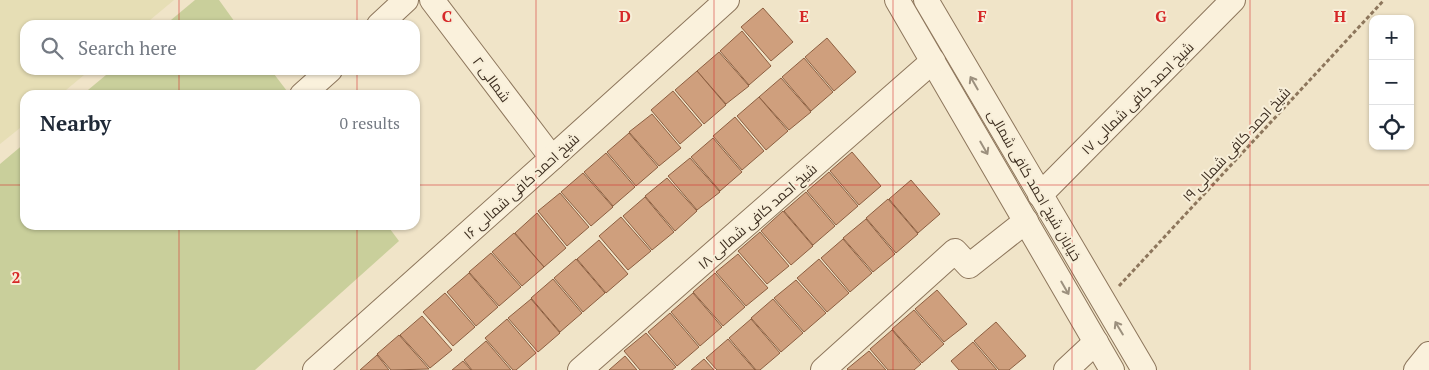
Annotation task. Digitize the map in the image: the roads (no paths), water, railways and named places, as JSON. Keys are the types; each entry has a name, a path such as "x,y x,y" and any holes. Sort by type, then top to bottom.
{"street":[{"path":"384,20 406,0"},
{"name":"۲ شمالی","path":"432,0 552,158"},
{"name":"شیخ احمد کافی شمالی ۱۶","path":"315,370 727,0"},
{"name":"خیابان شیخ احمد کافی شمالی","path":"897,0 1112,370"},
{"name":"خیابان شیخ احمد کافی شمالی","path":"926,0 1144,370"},
{"name":"شیخ احمد کافی شمالی ۱۷","path":"1040,196 1233,0"},
{"name":"شیخ احمد کافی شمالی ۱۸","path":"580,370 933,61"},
{"path":"308,90 324,75"},
{"path":"823,370 956,250 969,266 1026,221"},
{"path":"1066,370 1096,342"},
{"path":"1416,370 1429,354"}]}
